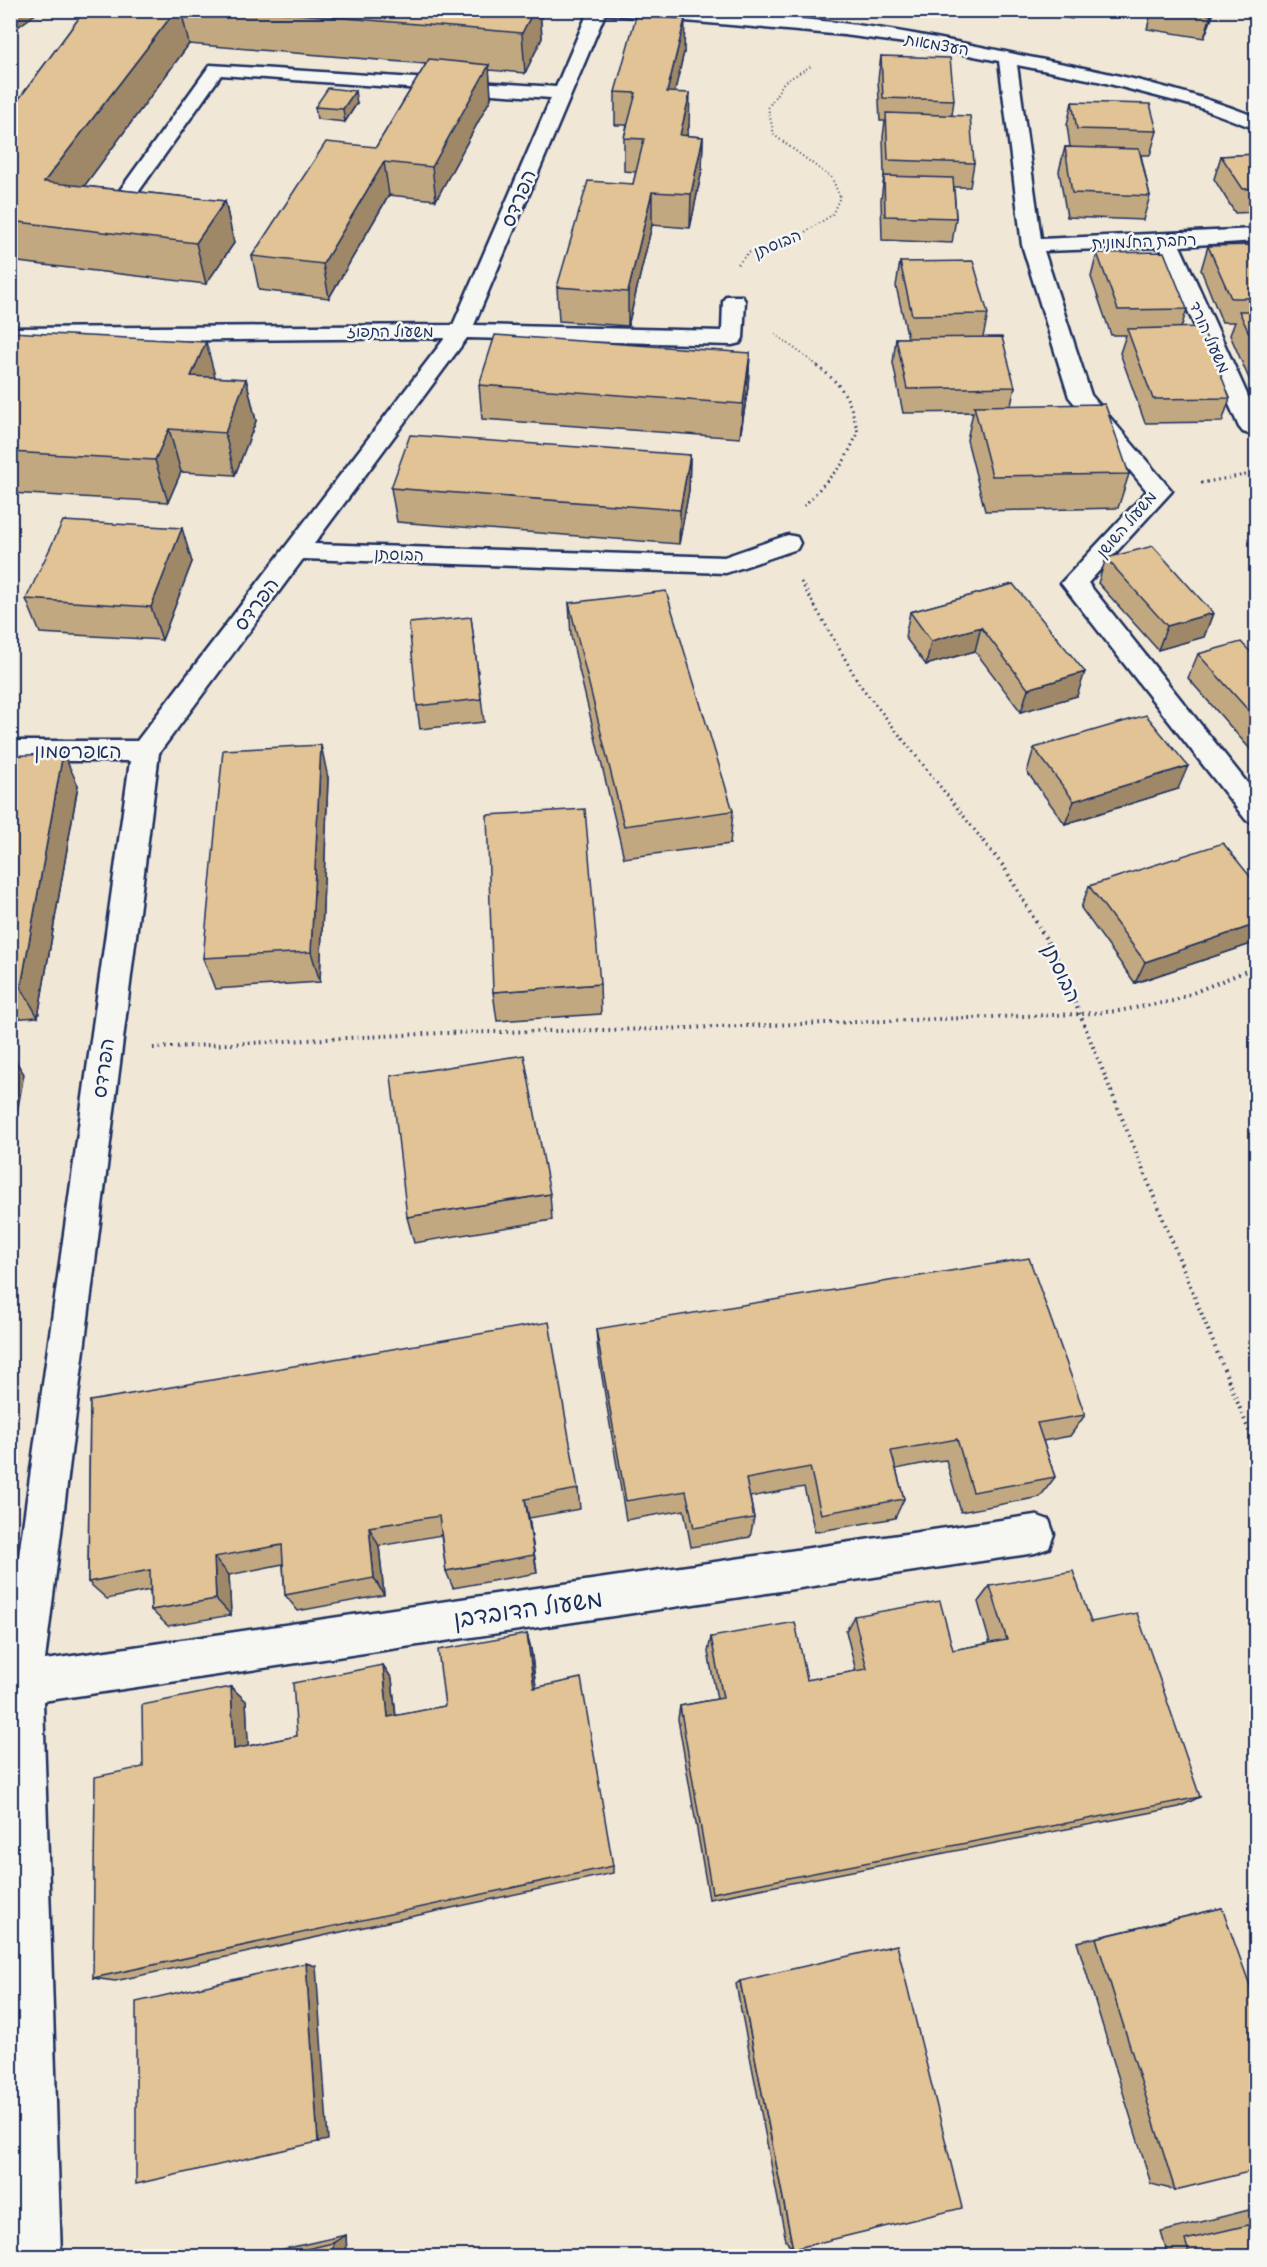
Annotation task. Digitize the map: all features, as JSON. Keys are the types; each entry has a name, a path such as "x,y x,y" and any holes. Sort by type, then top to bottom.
{"street":[{"name":"הפרדס","path":"37,2256 22,1684 145,751 461,331 598,10"},
{"name":"העצמאות","path":"610,10 844,30 913,39 1007,56 1205,103 1257,123"},
{"name":"משעול השושן","path":"1007,56 1032,245 1080,397 1160,490 1074,583 1257,813"},
{"path":"125,197 216,69 563,93"},
{"name":"רחבת החלמונית","path":"1032,245 1167,241 1257,234"},
{"name":"משעול הורד","path":"1167,241 1251,428 1257,429"},
{"name":"משעול התפוז","path":"10,334 461,331 732,338 734,301"},
{"name":"הבוסתן","path":"295,551 726,565 788,543"},
{"name":"האפרסמון","path":"10,752 145,751"},
{"name":"משעול הדובדבן","path":"22,1684 1035,1534"}],"path":[{"name":"הבוסתן","path":"734,301 728,274 748,253 802,234 832,215 840,197 832,178 774,135 768,108 783,82 820,61"},
{"path":"734,301 754,320 794,346 828,374 850,400 858,433 843,463 810,498 792,522 788,543"},
{"path":"1160,490 1257,473"},
{"name":"הבוסתן","path":"788,543 796,574 860,685 1004,867 1057,958 1257,1448"},
{"path":"106,1050 442,1033 659,1029 1080,1014 1118,1011 1173,1001 1257,967"}],"building":[{"path":"85,10 176,10 44,182 225,201 196,243 10,221 10,111"},
{"path":"250,10 534,10 522,33"},
{"path":"1185,10 1212,10 1211,15"},
{"path":"636,16 685,19 667,92 690,93 680,135 703,137 691,194 652,192 628,292 557,287 588,181 633,184 644,139 624,138 636,93 615,92"},
{"path":"881,56 950,58 954,100 883,98"},
{"path":"429,59 489,65 432,167 384,162 323,264 252,256 326,142 376,147"},
{"path":"328,88 355,91 343,109 315,107"},
{"path":"1072,102 1150,104 1157,131 1077,129"},
{"path":"886,113 970,116 974,163 888,160"},
{"path":"1065,147 1139,149 1150,196 1072,193"},
{"path":"1257,154 1257,188 1243,189 1221,156"},
{"path":"884,176 953,178 956,218 885,216"},
{"path":"1257,245 1257,298 1231,298 1208,246"},
{"path":"1164,252 1187,309 1118,310 1097,253"},
{"path":"973,261 988,314 912,315 900,262"},
{"path":"1239,311 1257,311 1257,351"},
{"path":"1202,327 1230,398 1153,399 1127,329"},
{"path":"10,332 206,342 191,376 246,379 225,433 169,429 155,460 10,452"},
{"path":"495,335 750,353 743,404 479,385"},
{"path":"1002,337 1015,387 907,389 896,338"},
{"path":"1105,404 1129,474 992,476 974,406"},
{"path":"410,435 690,455 680,510 391,488"},
{"path":"63,521 182,528 151,607 26,599"},
{"path":"1153,546 1213,613 1167,626 1106,558"},
{"path":"1013,584 1085,672 1028,689 981,627 931,641 910,612"},
{"path":"666,591 733,811 624,826 569,603"},
{"path":"471,617 481,699 417,706 409,623"},
{"path":"1241,642 1257,659 1257,720 1198,654"},
{"path":"1146,715 1188,766 1074,801 1034,748"},
{"path":"321,745 311,952 203,958 223,750"},
{"path":"63,753 21,987 10,987 10,756"},
{"path":"585,809 600,984 493,992 487,815"},
{"path":"1223,843 1257,885 1257,924 1145,962 1089,886"},
{"path":"524,1055 550,1194 407,1217 391,1076"},
{"path":"1029,1258 1085,1415 1037,1423 1055,1477 973,1492 957,1439 891,1451 904,1499 821,1514 810,1467 746,1479 754,1518 694,1528 686,1491 626,1501 596,1329"},
{"path":"549,1322 578,1489 525,1499 534,1555 446,1571 439,1516 369,1527 374,1578 285,1595 282,1545 214,1557 216,1599 151,1610 150,1570 88,1582 90,1401"},
{"path":"1073,1571 1091,1622 1137,1613 1200,1797 712,1893 680,1706 723,1698 711,1637 795,1622 807,1680 867,1669 854,1616 940,1601 953,1650 1007,1640 990,1586"},
{"path":"527,1634 534,1688 581,1678 613,1866 93,1978 95,1777 143,1767 142,1705 231,1687 234,1749 297,1736 293,1683 383,1665 388,1717 445,1706 438,1650"},
{"path":"1222,1908 1257,2005 1257,2170 1175,2190 1096,1938"},
{"path":"897,1945 962,2208 793,2249 740,1981"},
{"path":"306,1963 318,2142 136,2184 136,2002"},
{"path":"1257,2223 1257,2256 1190,2256 1185,2240"},
{"path":"333,2243 333,2256 276,2256"}]}
